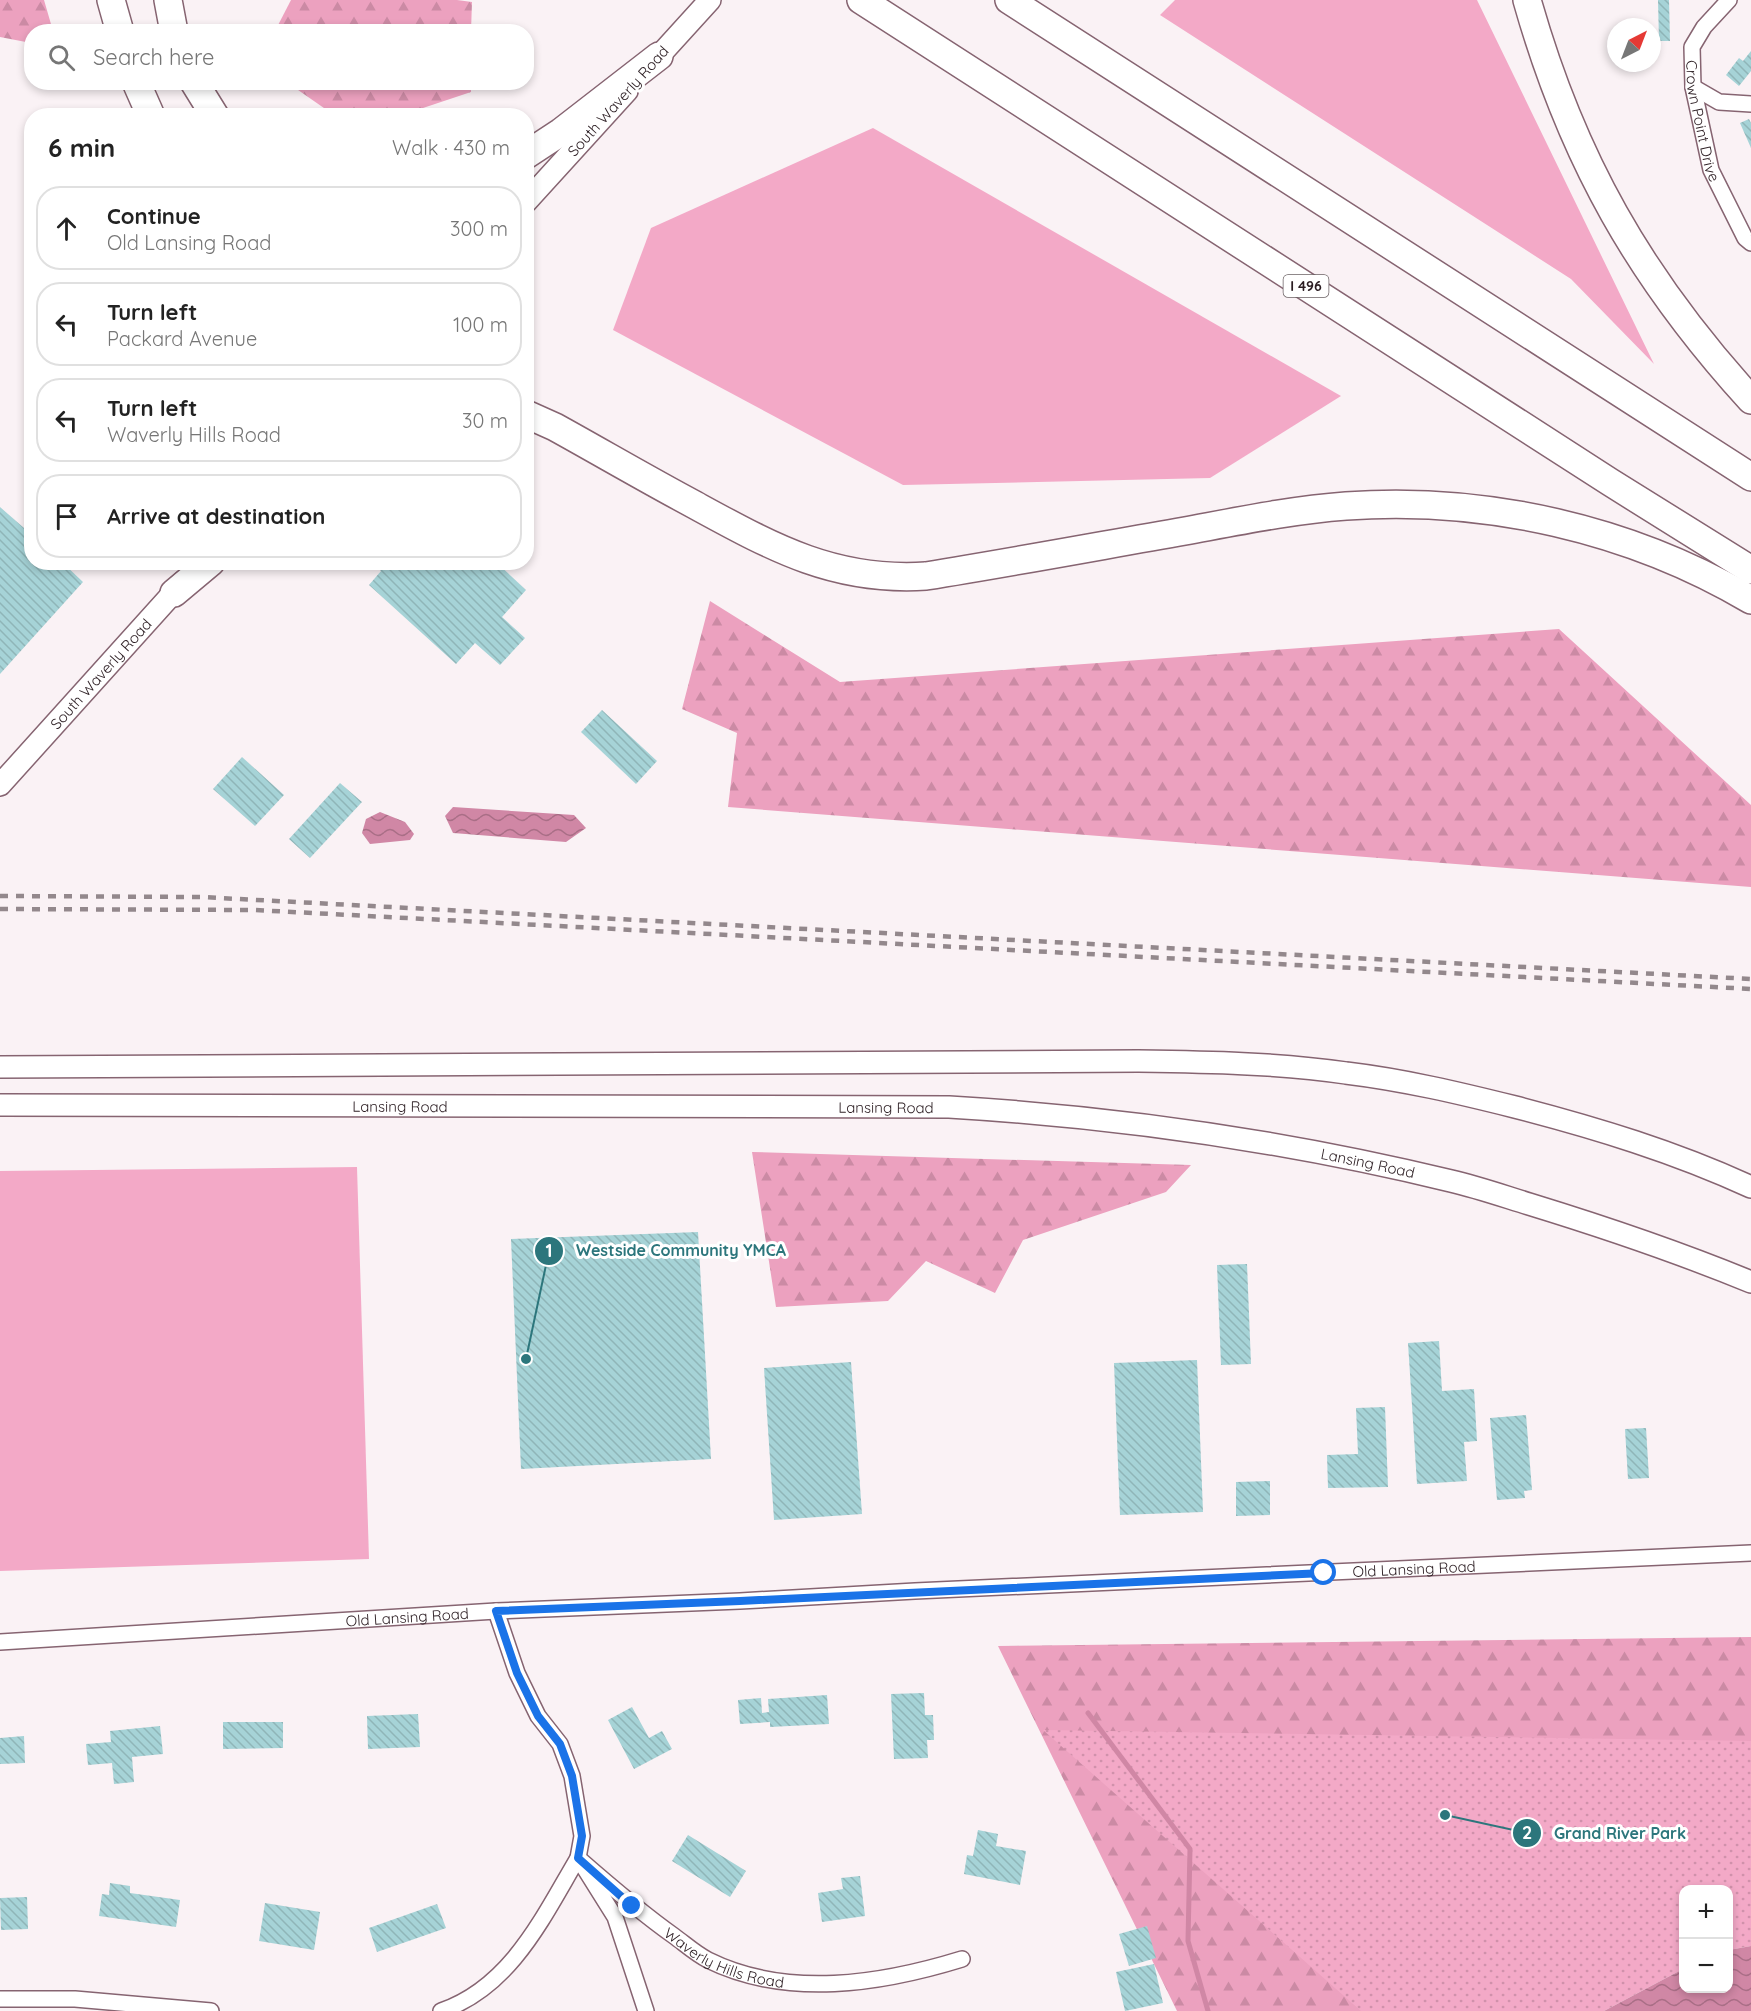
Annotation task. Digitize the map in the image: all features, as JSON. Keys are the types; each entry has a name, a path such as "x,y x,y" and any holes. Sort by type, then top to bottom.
{"highway":[{"path":"111,0 118,24"},
{"path":"168,0 172,24"},
{"name":"I 496","path":"861,0 1751,570"},
{"path":"1009,0 1751,477"},
{"path":"1527,0 1563,109 1607,205 1659,288 1726,373 1751,400"},
{"path":"534,150 561,132 659,56"},
{"path":"139,90 147,108"},
{"path":"199,90 210,108"},
{"path":"534,418 781,551 832,568 871,575 926,576 1305,511 1377,505 1437,506 1542,519 1598,534 1669,559 1751,600"},
{"path":"174,592 201,570"}],"main road":[{"name":"South Waverly Road","path":"534,193 710,0"},
{"name":"South Waverly Road","path":"0,785 193,570"},
{"path":"0,1067 1138,1061 1262,1065 1345,1072 1438,1088 1609,1132 1695,1163 1751,1187"},
{"name":"Lansing Road","path":"0,1105 949,1107 1112,1120 1353,1159 1453,1181 1635,1237 1751,1282"}],"street":[{"name":"Crown Point Drive","path":"1729,0 1704,27 1692,48 1693,87 1711,170 1744,238 1751,243"},
{"path":"1693,87 1719,102 1751,104"},
{"name":"Old Lansing Road","path":"0,1642 496,1611 730,1602 1751,1553"},
{"path":"441,2011 453,2007 478,1992 501,1975 521,1953 578,1858 582,1836 572,1776 560,1744 538,1716 517,1673 496,1611"},
{"path":"578,1858 615,1917 646,2011"},
{"name":"Waverly Hills Road","path":"578,1858 632,1906 706,1959 739,1973 775,1981 830,1984 878,1979 926,1970 962,1959"},
{"path":"0,1999 75,1999 211,2011"}],"shaded area":[{"path":"1175,0 1477,0 1654,364 1571,279 1160,15"},
{"path":"873,128 1341,396 1210,478 903,485 613,330 651,228"},
{"path":"357,1167 369,1559 0,1571 0,1171"},
{"path":"1043,1730 1751,1741 1751,1946 1733,1949 1733,1885 1679,1885 1679,1971 1604,2011 1361,2011"}],"green space":[{"path":"0,0 44,0 51,24 24,24 24,42 0,37"},
{"path":"291,0 457,0 472,2 471,24 279,24"},
{"path":"298,90 471,90 471,92 423,108 324,108"},
{"path":"710,601 840,682 1559,629 1751,805 1751,887 728,807 737,733 682,709"},
{"path":"752,1152 1191,1165 1166,1192 1023,1240 995,1293 926,1261 888,1301 776,1307"},
{"path":"1751,1637 1751,1938 1733,1900 1733,1885 1679,1885 1679,1894 1535,2011 1177,2011 998,1646"}],"water":[{"path":"453,807 574,815 586,828 566,842 453,833 445,816"},
{"path":"380,812 405,822 414,834 410,840 370,844 362,833 366,819"},
{"path":"1751,1946 1751,2011 1604,2011 1679,1971 1679,1993 1733,1993 1733,1949"}],"building":[{"path":"1658,0 1669,0 1670,41 1661,41 1661,18 1658,18"},
{"path":"1751,51 1751,71 1739,86 1726,75 1739,58 1743,61"},
{"path":"1749,119 1751,123 1751,148 1740,123"},
{"path":"0,507 24,528 24,570 70,570 83,582 0,674"},
{"path":"505,570 526,590 502,617 525,638 500,665 475,643 456,664 369,585 381,571"},
{"path":"602,710 657,761 636,784 581,732"},
{"path":"242,757 284,795 255,826 213,789"},
{"path":"340,783 362,802 310,858 289,839"},
{"path":"698,1232 711,1459 521,1469 511,1239"},
{"path":"1247,1264 1251,1364 1221,1365 1217,1265"},
{"path":"1439,1341 1442,1391 1474,1389 1477,1441 1464,1442 1467,1481 1417,1484 1408,1343"},
{"path":"1197,1360 1203,1512 1120,1515 1114,1363"},
{"path":"851,1362 862,1514 774,1520 764,1368"},
{"path":"1385,1407 1388,1487 1328,1488 1327,1455 1358,1454 1356,1408"},
{"path":"1526,1415 1532,1490 1524,1491 1525,1498 1497,1500 1490,1418"},
{"path":"1646,1428 1649,1478 1628,1479 1625,1429"},
{"path":"1270,1481 1270,1515 1236,1516 1236,1482"},
{"path":"924,1693 925,1715 933,1715 934,1740 927,1740 928,1758 894,1759 891,1694"},
{"path":"827,1695 829,1724 770,1727 770,1722 740,1724 738,1700 761,1698 762,1713 769,1712 768,1699"},
{"path":"632,1707 649,1738 662,1731 672,1749 634,1769 608,1720"},
{"path":"418,1714 420,1747 368,1749 367,1716"},
{"path":"223,1722 283,1722 283,1748 223,1749"},
{"path":"160,1726 163,1754 132,1757 134,1782 114,1784 112,1763 88,1765 86,1744 111,1742 110,1731"},
{"path":"24,1736 25,1763 0,1764 0,1738"},
{"path":"978,1830 998,1834 996,1846 1026,1851 1020,1885 964,1874 967,1855 973,1856"},
{"path":"688,1835 746,1871 730,1897 672,1861"},
{"path":"860,1876 865,1916 822,1922 818,1893 843,1889 841,1878"},
{"path":"110,1883 130,1886 130,1893 180,1900 176,1927 99,1916 102,1894 109,1895"},
{"path":"27,1897 28,1929 1,1930 0,1898"},
{"path":"265,1903 320,1912 314,1950 259,1941"},
{"path":"437,1904 446,1928 377,1952 369,1928"},
{"path":"1147,1926 1156,1958 1129,1966 1119,1934"},
{"path":"1154,1964 1163,2003 1125,2011 1116,1972"}],"waterway":[{"path":"1088,1713 1190,1849 1188,1941 1208,2011"}],"railway":[{"path":"0,896 201,897 1751,979"},
{"path":"0,909 255,910 1751,989"}],"place":[{"name":"Westside Community YMCA","path":"526,1359"},
{"name":"Grand River Park","path":"1445,1815"}],"route":[{"path":"632,1906 578,1858 582,1836 572,1776 560,1744 538,1716 517,1673 496,1611 1324,1573"}]}
